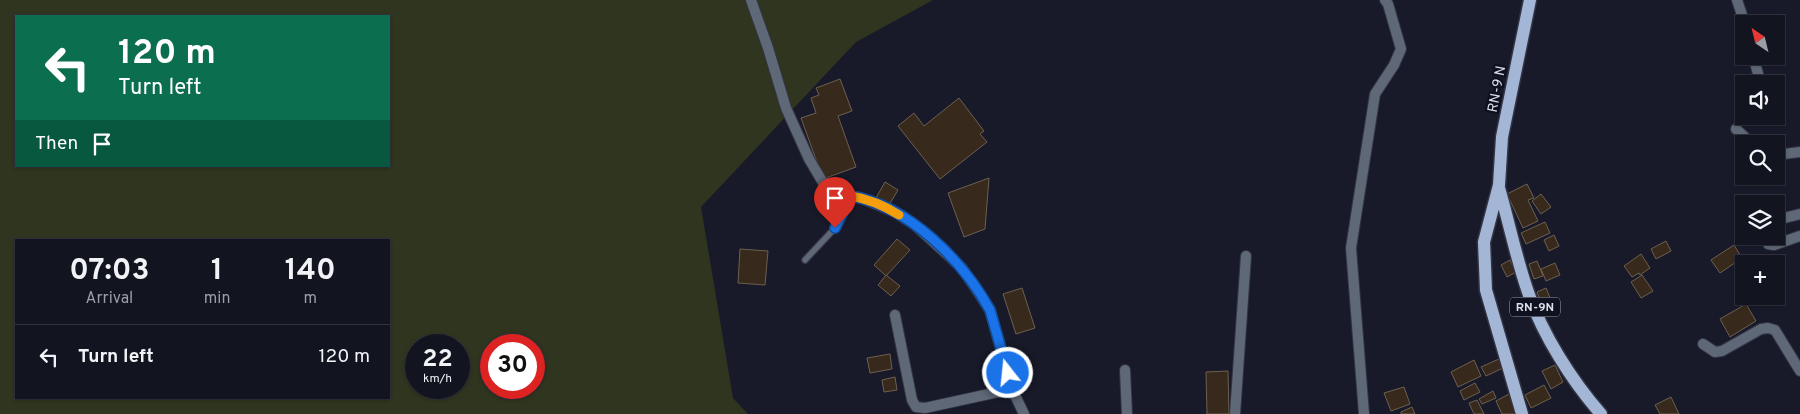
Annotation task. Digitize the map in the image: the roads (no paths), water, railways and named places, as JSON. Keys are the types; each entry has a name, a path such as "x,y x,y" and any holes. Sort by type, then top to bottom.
{"main road":[{"name":"RN-9 N","path":"1499,185 1502,137 1530,0"},
{"name":"RN-9N","path":"1499,185 1484,242 1486,290 1522,414"},
{"name":"RN-9N","path":"1499,185 1528,293 1562,361 1601,414"}],"street":[{"path":"751,0 786,108 809,159 829,191 834,194 861,198 883,206 915,225 962,268 990,310 1012,389 1024,414"},
{"path":"1364,414 1351,248 1376,94 1394,65 1401,49 1388,4 1385,0"},
{"path":"1737,0 1742,15"},
{"path":"1736,130 1742,135"},
{"path":"1785,154 1800,152"},
{"path":"1785,218 1800,214"},
{"path":"1785,241 1800,236"},
{"path":"1236,414 1246,256"},
{"path":"895,315 912,400 916,407 925,408 1012,389"},
{"path":"1703,344 1715,352 1722,351 1760,329 1768,328 1774,330 1800,371"},
{"path":"1125,370 1126,414"}],"lane":[{"path":"804,260 835,228 851,196"}]}
